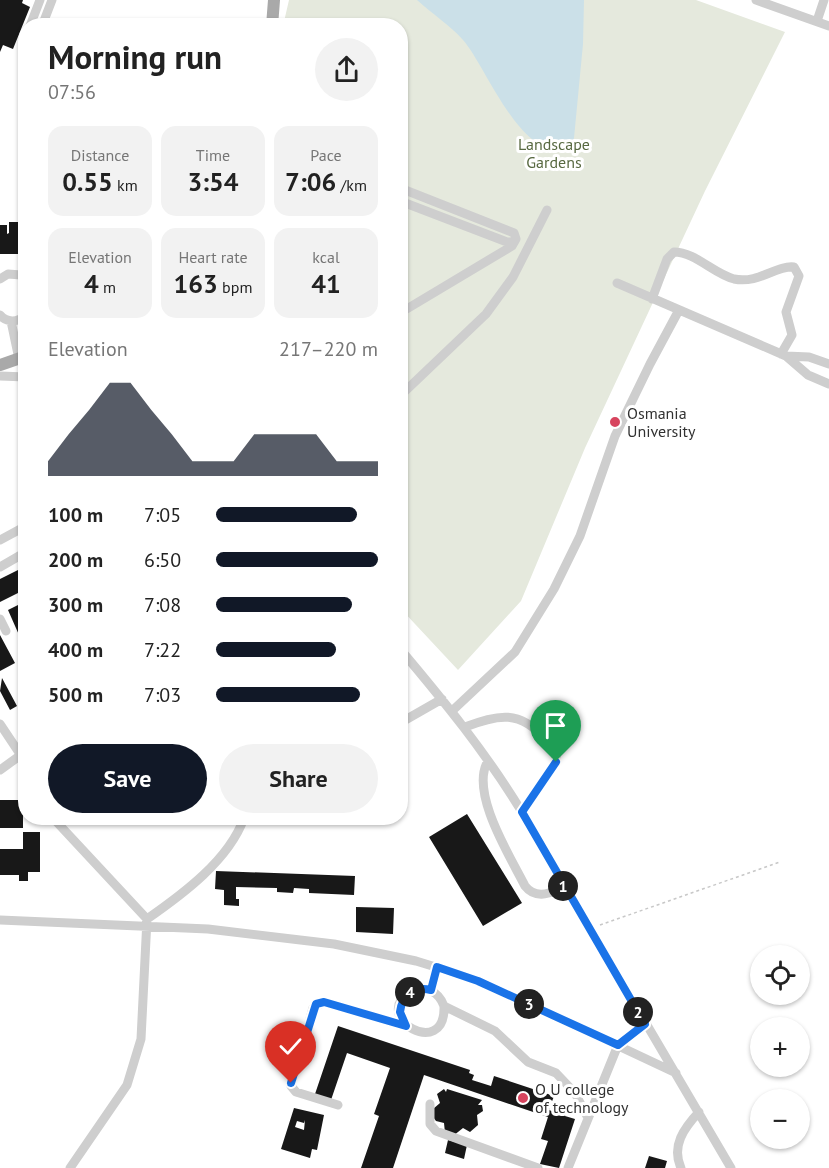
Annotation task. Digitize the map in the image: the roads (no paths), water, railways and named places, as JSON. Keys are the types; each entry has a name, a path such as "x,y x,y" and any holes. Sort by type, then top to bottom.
{"main road":[{"path":"273,18 274,0"},
{"path":"0,365 18,359"}],"street":[{"path":"756,0 829,27"},
{"path":"817,21 824,0"},
{"path":"33,18 40,1 51,3 45,18"},
{"path":"408,191 514,233 512,246 408,308"},
{"path":"408,204 507,242 529,246"},
{"path":"408,388 486,314 513,277 547,210"},
{"path":"652,299 667,259 674,252 736,279 762,278 788,267 794,267 800,276 786,312 792,335 784,355"},
{"path":"0,279 14,273 18,274"},
{"path":"616,284 784,355 808,375 829,384"},
{"path":"452,711 515,652 554,589 580,536 615,436 650,364 680,310"},
{"path":"0,315 5,320 18,321"},
{"path":"11,321 18,345"},
{"path":"784,355 809,357 829,364"},
{"path":"0,376 18,377"},
{"path":"0,540 18,530"},
{"path":"0,567 18,557"},
{"path":"0,618 6,631"},
{"path":"408,659 465,727 522,812 564,888 590,928 731,1168"},
{"path":"408,718 442,699"},
{"path":"465,727 488,718 512,717 526,722 548,742 556,753 556,762 522,812"},
{"path":"0,724 18,749"},
{"path":"0,770 18,760"},
{"path":"488,761 484,778 488,809 493,825 525,886 533,893 543,894 564,888"},
{"path":"59,825 146,922 141,1039 127,1085 70,1168"},
{"path":"146,922 206,870 238,835 242,825"},
{"path":"0,920 146,922 208,928 334,944 437,967 478,981 676,1073"},
{"path":"431,990 437,967"},
{"path":"406,1026 400,1012 404,997 417,989 431,990 437,994 444,1006 495,1031 528,1062 556,1072 575,1093 588,1118"},
{"path":"338,1105 296,1092 291,1086 313,1008 324,1002 406,1026 419,1033 433,1030 442,1020 444,1006"},
{"path":"568,1168 618,1045 645,1024"},
{"path":"430,1104 430,1124 436,1131 538,1168"},
{"path":"681,1168 676,1153 680,1137 699,1112"}],"water":[{"path":"417,0 584,0 583,44 571,149 553,150 537,143 522,129 463,40"}],"place":[{"name":"Osmania University","path":"615,422"},
{"name":"O U college of technology","path":"523,1098"}],"park label":[{"name":"Landscape Gardens","path":"554,153"}]}
